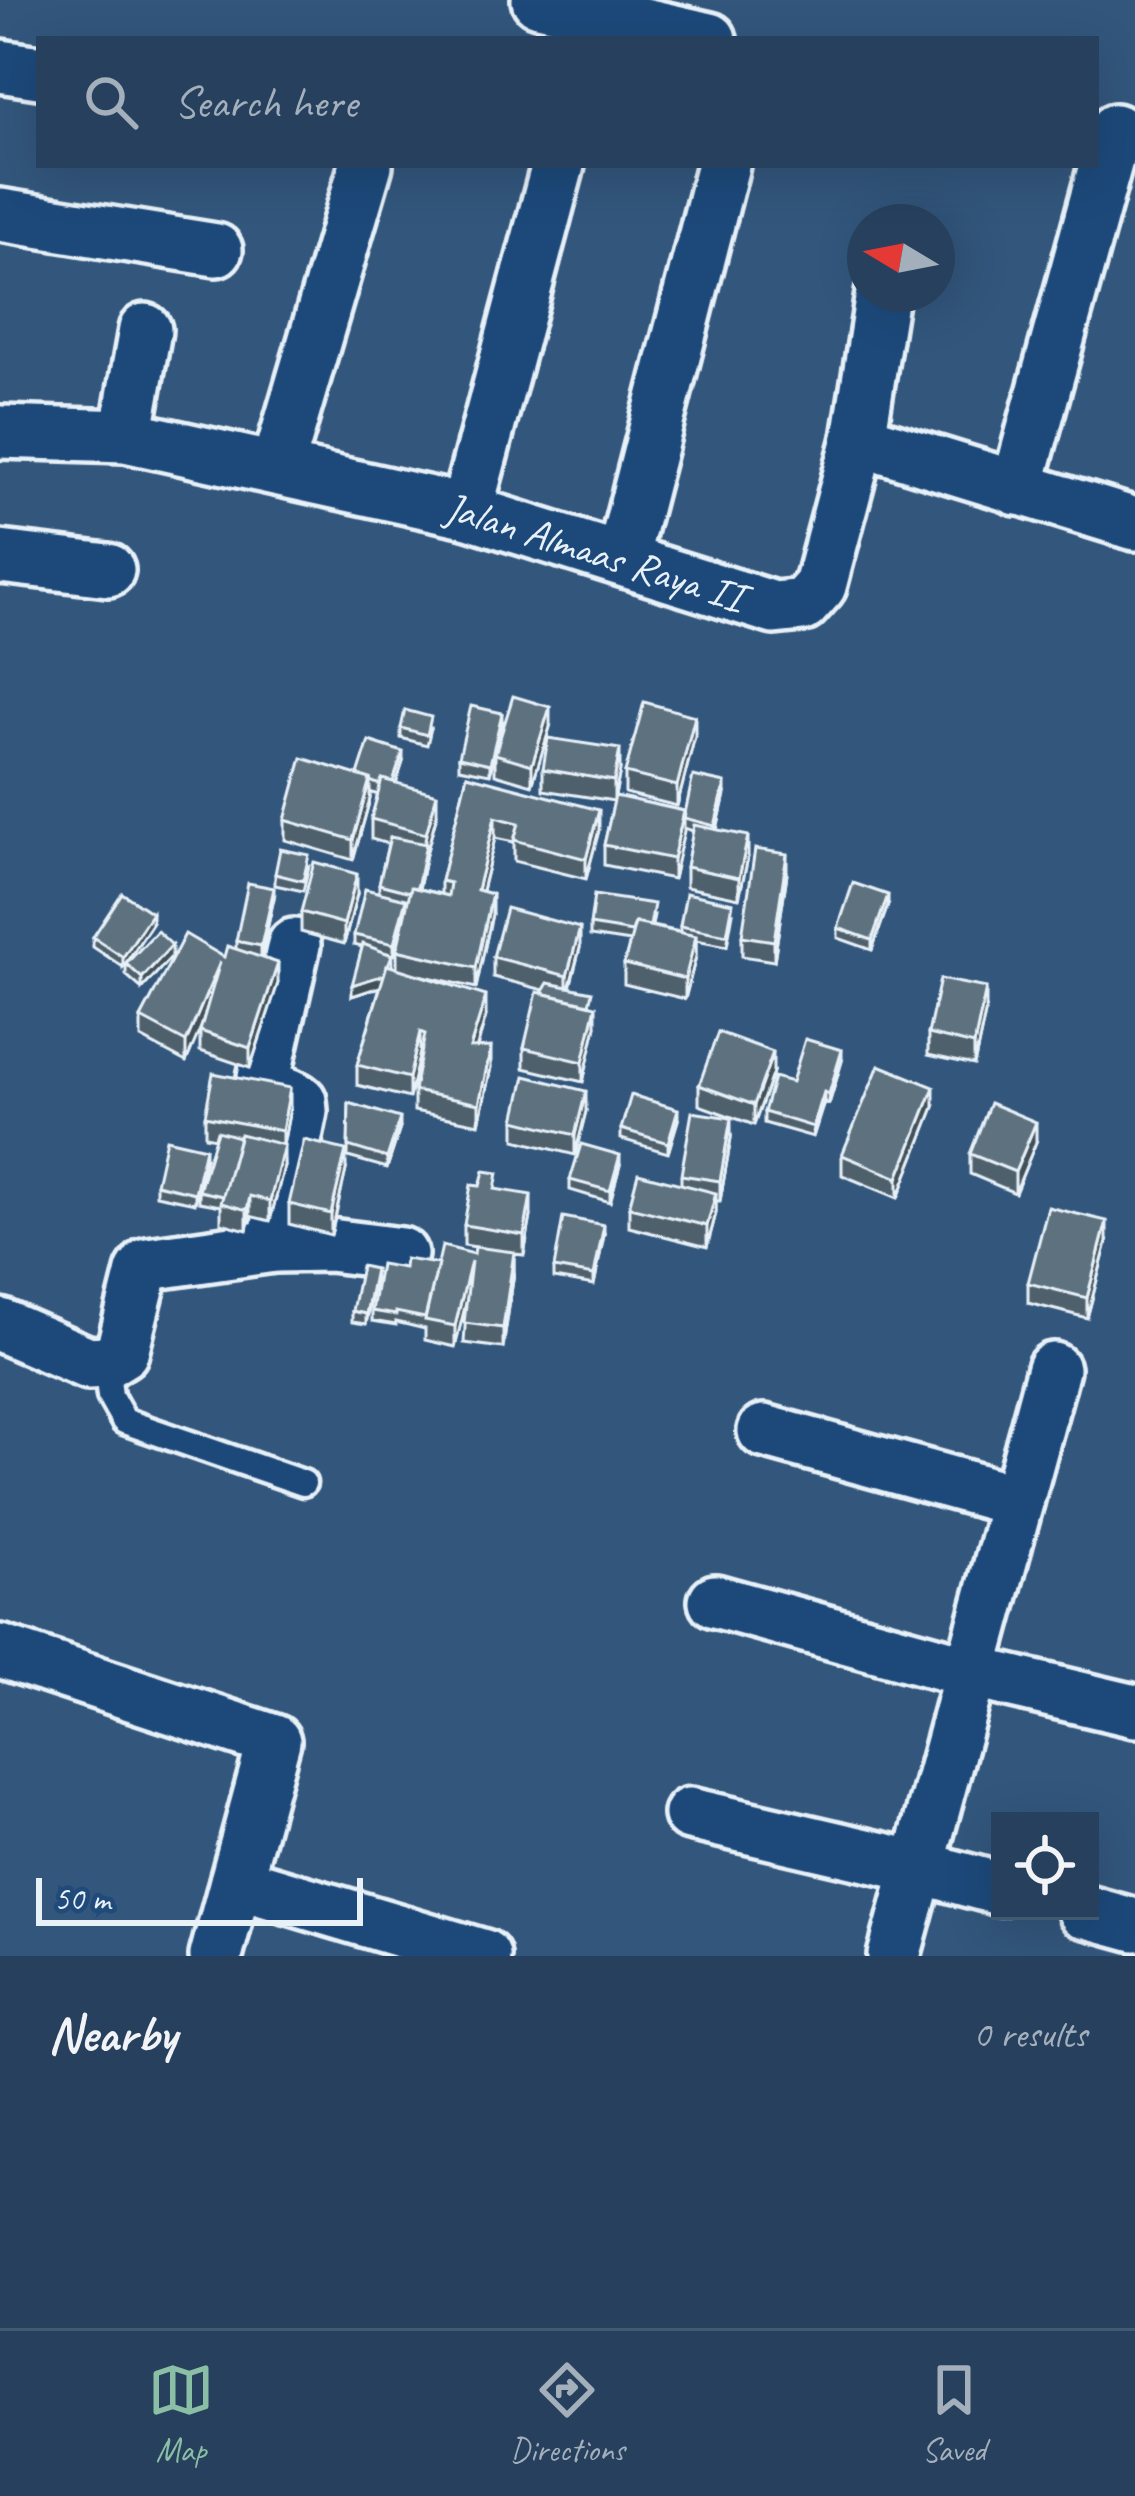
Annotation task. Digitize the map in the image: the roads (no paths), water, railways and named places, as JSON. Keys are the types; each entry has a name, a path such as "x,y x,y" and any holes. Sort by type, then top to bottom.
{"street":[{"path":"538,0 696,24"},
{"path":"0,66 36,71"},
{"path":"1017,488 1115,130"},
{"path":"277,469 365,168"},
{"path":"466,512 557,168"},
{"path":"622,560 722,168"},
{"path":"0,215 216,250"},
{"name":"Jalan Almaas Raya II","path":"0,432 126,436 466,512 774,608 803,605 820,586 859,440 879,312"},
{"path":"126,436 145,330"},
{"path":"859,440 1135,524"},
{"path":"0,557 108,570"},
{"path":"274,1246 302,1111 294,1095 270,1088 264,1078 294,945"},
{"path":"0,1325 88,1363 106,1362 122,1352 148,1264 274,1246 330,1245 401,1254"},
{"path":"894,1956 1052,1369"},
{"path":"764,1430 1017,1501"},
{"path":"715,1601 1135,1712"},
{"path":"0,1651 274,1741 216,1956"},
{"path":"689,1814 991,1886"},
{"path":"236,1882 330,1934 484,1956"},
{"path":"1099,1915 1135,1925"}],"lane":[{"path":"106,1362 110,1396 124,1421 302,1483"}]}
